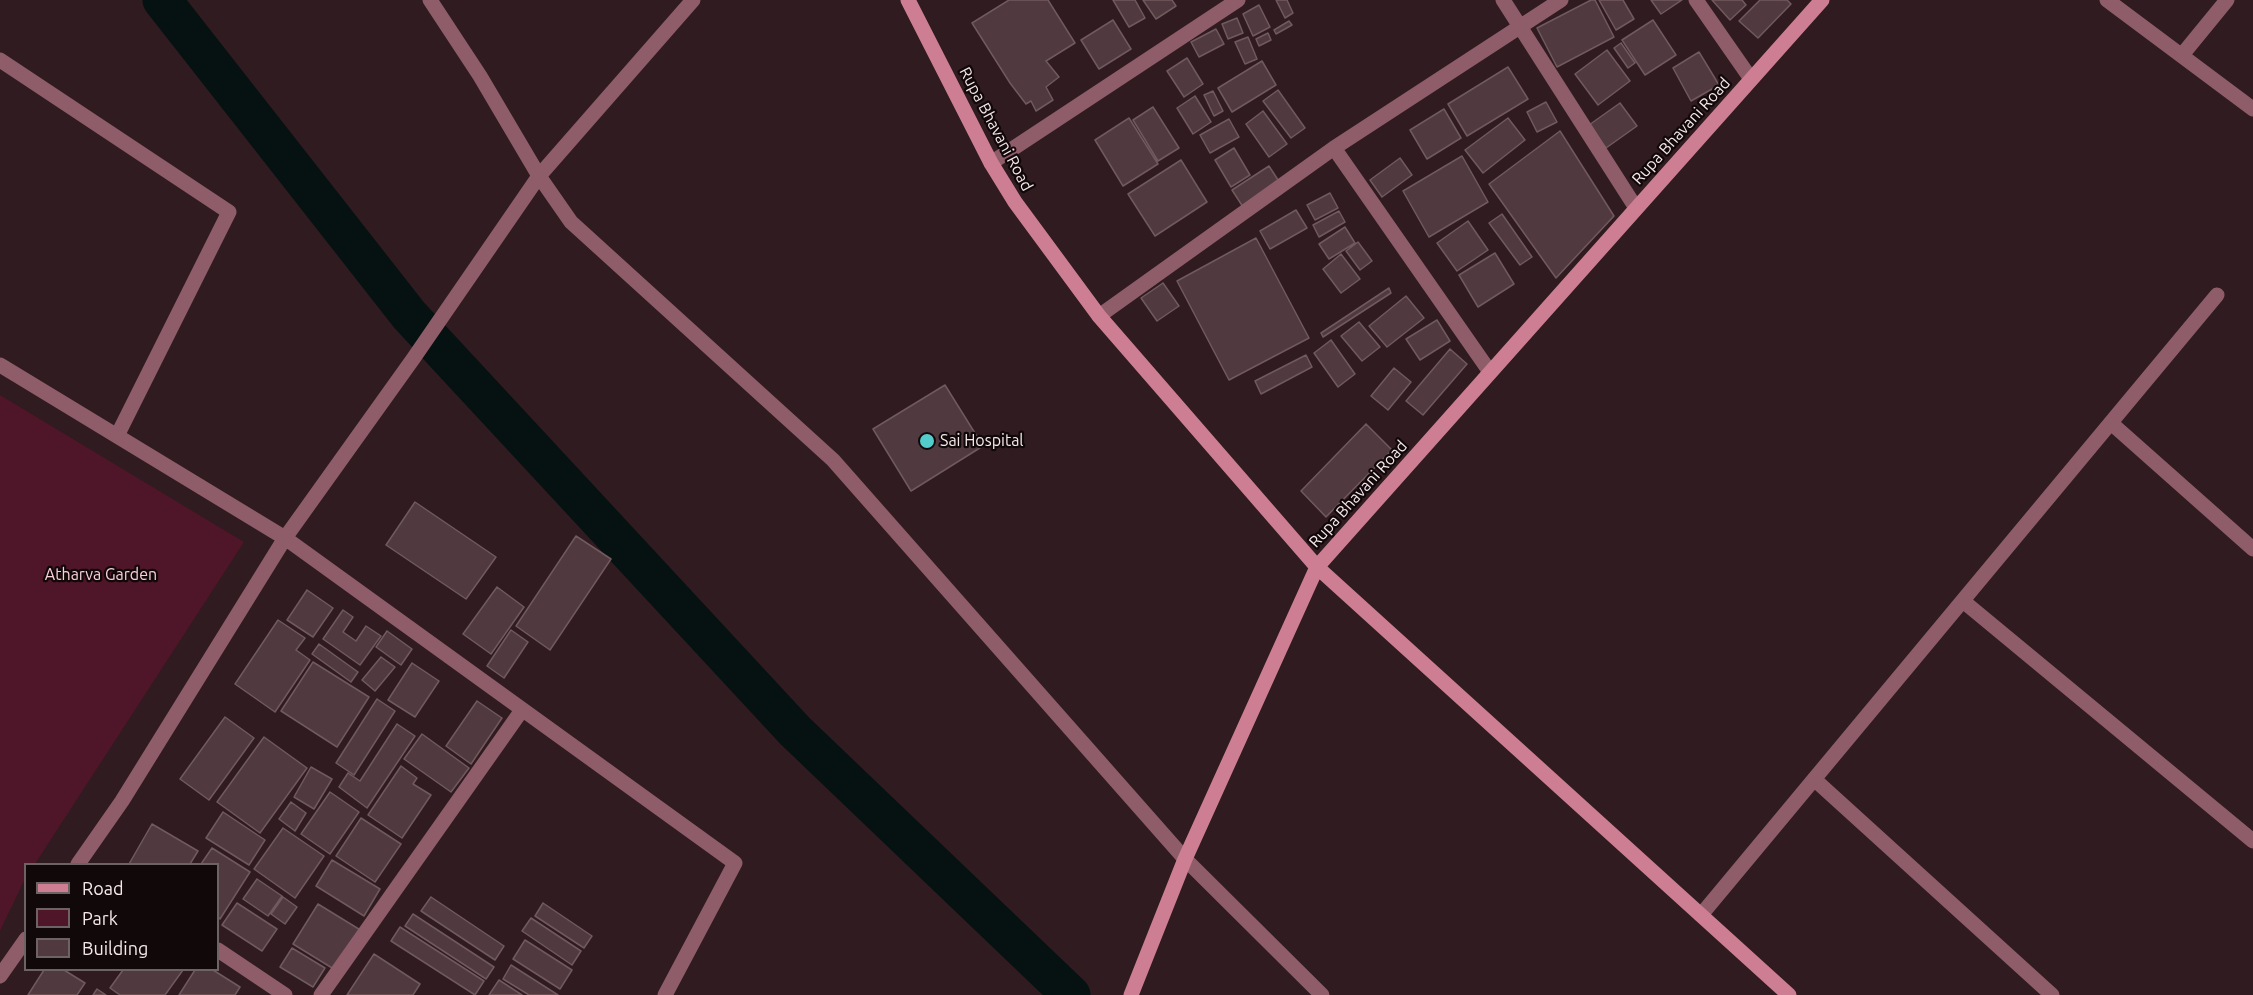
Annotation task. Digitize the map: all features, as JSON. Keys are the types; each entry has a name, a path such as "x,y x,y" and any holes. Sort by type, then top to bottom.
{"street":[{"path":"430,0 480,76 539,176 571,222 833,459 1185,859 1322,995"},
{"path":"83,863 285,538 413,359 539,176 693,0"},
{"name":"Rupa Bhavani Road","path":"909,0 991,163 1015,202 1099,316 1317,567 1822,0"},
{"path":"991,163 1238,0"},
{"path":"1503,0 1636,208"},
{"path":"1099,316 1334,148 1561,0"},
{"path":"1696,0 1751,80"},
{"path":"2107,0 2253,109"},
{"path":"2182,55 2226,0"},
{"path":"0,60 229,212 117,436"},
{"path":"1334,148 1490,372"},
{"path":"1701,915 2217,295"},
{"path":"0,365 285,538 735,863 665,995"},
{"path":"2111,423 2253,549"},
{"path":"1131,995 1185,859 1317,567 1789,995"},
{"path":"1963,601 2253,841"},
{"path":"321,995 522,710"},
{"path":"1814,779 2052,995"},
{"path":"0,976 24,942"},
{"path":"219,951 285,995"}],"green space":[{"name":"Atharva Garden","path":"0,395 244,542 36,863 24,863 24,881 0,931"}],"building":[{"path":"1009,0 1048,0 1075,43 1046,61 1059,77 1046,87 1053,100 1036,111 1031,101 1026,104 1010,83 972,23"},
{"path":"1113,0 1135,0 1145,18 1129,27"},
{"path":"1143,0 1172,0 1176,6 1156,19"},
{"path":"1276,0 1287,0 1293,13 1285,18"},
{"path":"1595,0 1614,37 1557,67 1537,28"},
{"path":"1599,0 1623,0 1634,19 1616,30"},
{"path":"1651,0 1682,0 1661,14"},
{"path":"1712,0 1742,0 1746,5 1730,20"},
{"path":"1760,0 1787,0 1791,4 1758,38 1739,21"},
{"path":"1259,5 1270,27 1253,36 1243,14"},
{"path":"1237,18 1243,33 1228,39 1222,24"},
{"path":"1113,20 1131,49 1099,69 1081,40"},
{"path":"1653,20 1676,55 1645,75 1622,40"},
{"path":"1289,21 1292,25 1276,34 1274,30"},
{"path":"1216,29 1224,44 1199,57 1191,42"},
{"path":"1268,33 1271,40 1259,46 1256,39"},
{"path":"1248,37 1257,59 1245,64 1235,42"},
{"path":"1621,43 1635,63 1628,68 1614,48"},
{"path":"1607,50 1630,81 1598,105 1575,74"},
{"path":"1699,52 1719,85 1691,101 1673,68"},
{"path":"1187,58 1203,84 1184,97 1167,71"},
{"path":"1262,61 1276,85 1232,112 1218,88"},
{"path":"1508,67 1528,99 1467,136 1448,104"},
{"path":"1278,90 1305,128 1291,138 1263,101"},
{"path":"1213,91 1223,111 1214,116 1204,95"},
{"path":"1195,96 1211,122 1193,134 1177,108"},
{"path":"1546,102 1557,122 1537,132 1527,112"},
{"path":"1620,103 1637,126 1606,148 1589,125"},
{"path":"1153,107 1179,148 1158,161 1133,120"},
{"path":"1444,109 1461,138 1427,159 1410,130"},
{"path":"1263,111 1287,144 1269,157 1246,124"},
{"path":"1129,118 1158,164 1123,186 1095,140"},
{"path":"1508,118 1525,140 1483,173 1465,150"},
{"path":"1229,119 1239,137 1210,153 1200,135"},
{"path":"1560,131 1614,216 1556,278 1489,184"},
{"path":"1234,148 1250,175 1231,187 1215,160"},
{"path":"1462,156 1488,202 1429,237 1403,191"},
{"path":"1400,158 1412,175 1382,197 1370,180"},
{"path":"1181,160 1207,202 1155,236 1128,194"},
{"path":"1269,166 1280,183 1243,207 1232,190"},
{"path":"1330,193 1338,208 1315,220 1307,205"},
{"path":"1296,210 1307,228 1270,249 1260,231"},
{"path":"1339,211 1345,222 1319,237 1313,225"},
{"path":"1502,214 1532,257 1520,265 1489,223"},
{"path":"1468,221 1488,250 1457,271 1437,243"},
{"path":"1345,227 1355,243 1329,259 1319,244"},
{"path":"1256,238 1309,338 1229,380 1177,281"},
{"path":"1358,242 1372,261 1360,270 1346,251"},
{"path":"1495,253 1514,284 1478,307 1459,275"},
{"path":"1341,254 1360,279 1341,293 1323,269"},
{"path":"1163,283 1179,306 1157,321 1141,298"},
{"path":"1389,288 1391,293 1323,337 1321,333"},
{"path":"1406,296 1424,318 1387,347 1369,326"},
{"path":"1437,320 1450,341 1420,360 1406,339"},
{"path":"1359,322 1380,347 1362,361 1341,336"},
{"path":"1331,340 1355,374 1338,387 1314,353"},
{"path":"1450,349 1467,364 1423,415 1406,401"},
{"path":"1306,355 1312,367 1261,394 1255,381"},
{"path":"1394,368 1411,382 1388,410 1371,396"},
{"path":"945,385 983,446 911,491 873,429"},
{"path":"1366,424 1392,450 1326,517 1301,491"},
{"path":"415,502 496,557 466,599 386,545"},
{"path":"576,536 611,559 550,650 516,626"},
{"path":"497,587 524,607 491,654 463,634"},
{"path":"307,590 333,608 313,637 287,620"},
{"path":"343,610 353,617 343,632 356,641 366,626 381,636 360,665 323,639"},
{"path":"278,620 305,638 296,650 310,660 275,712 235,684"},
{"path":"511,630 528,642 504,678 487,666"},
{"path":"387,631 412,649 401,665 376,647"},
{"path":"319,644 358,672 351,682 312,654"},
{"path":"381,657 395,667 375,691 362,680"},
{"path":"313,662 369,697 337,747 281,711"},
{"path":"412,663 439,681 415,717 388,700"},
{"path":"377,699 395,711 354,775 336,763"},
{"path":"477,701 502,718 471,764 446,746"},
{"path":"225,717 254,738 209,800 180,779"},
{"path":"397,724 415,736 367,808 339,787 348,773 360,781"},
{"path":"422,734 469,768 451,792 404,759"},
{"path":"264,737 307,768 260,833 217,802"},
{"path":"401,766 417,778 413,784 431,795 402,838 368,815"},
{"path":"311,767 332,779 314,809 294,797"},
{"path":"330,792 359,812 330,854 301,834"},
{"path":"291,802 306,813 295,831 279,819"},
{"path":"223,812 265,840 249,865 206,838"},
{"path":"361,818 401,844 375,882 336,856"},
{"path":"152,824 198,851 191,863 130,863"},
{"path":"283,828 324,856 295,898 254,869"},
{"path":"212,848 250,872 220,919 219,863 202,863"},
{"path":"332,860 380,889 364,916 316,886"},
{"path":"257,879 282,896 268,916 243,899"},
{"path":"283,897 297,907 285,924 271,914"},
{"path":"431,897 504,946 495,960 421,911"},
{"path":"237,903 277,929 262,951 222,925"},
{"path":"543,903 592,936 584,948 535,916"},
{"path":"318,904 362,931 337,971 293,944"},
{"path":"413,914 494,967 486,979 405,926"},
{"path":"531,918 581,951 572,965 522,931"},
{"path":"400,927 484,981 475,995 391,941"},
{"path":"525,940 572,970 560,989 513,959"},
{"path":"292,948 325,968 313,987 280,967"},
{"path":"374,954 420,984 413,995 347,995"},
{"path":"511,965 558,995 529,995 503,979"},
{"path":"43,971 66,971 85,983 77,995 28,995"},
{"path":"122,971 182,971 165,995 120,995 110,988"},
{"path":"194,971 215,971 240,987 235,995 179,995"},
{"path":"499,980 522,995 489,995"},
{"path":"97,989 106,995 93,995"}],"waterway":[{"path":"162,0 409,315 795,731 1071,995"}],"place":[{"name":"Sai Hospital","path":"927,441"}]}
